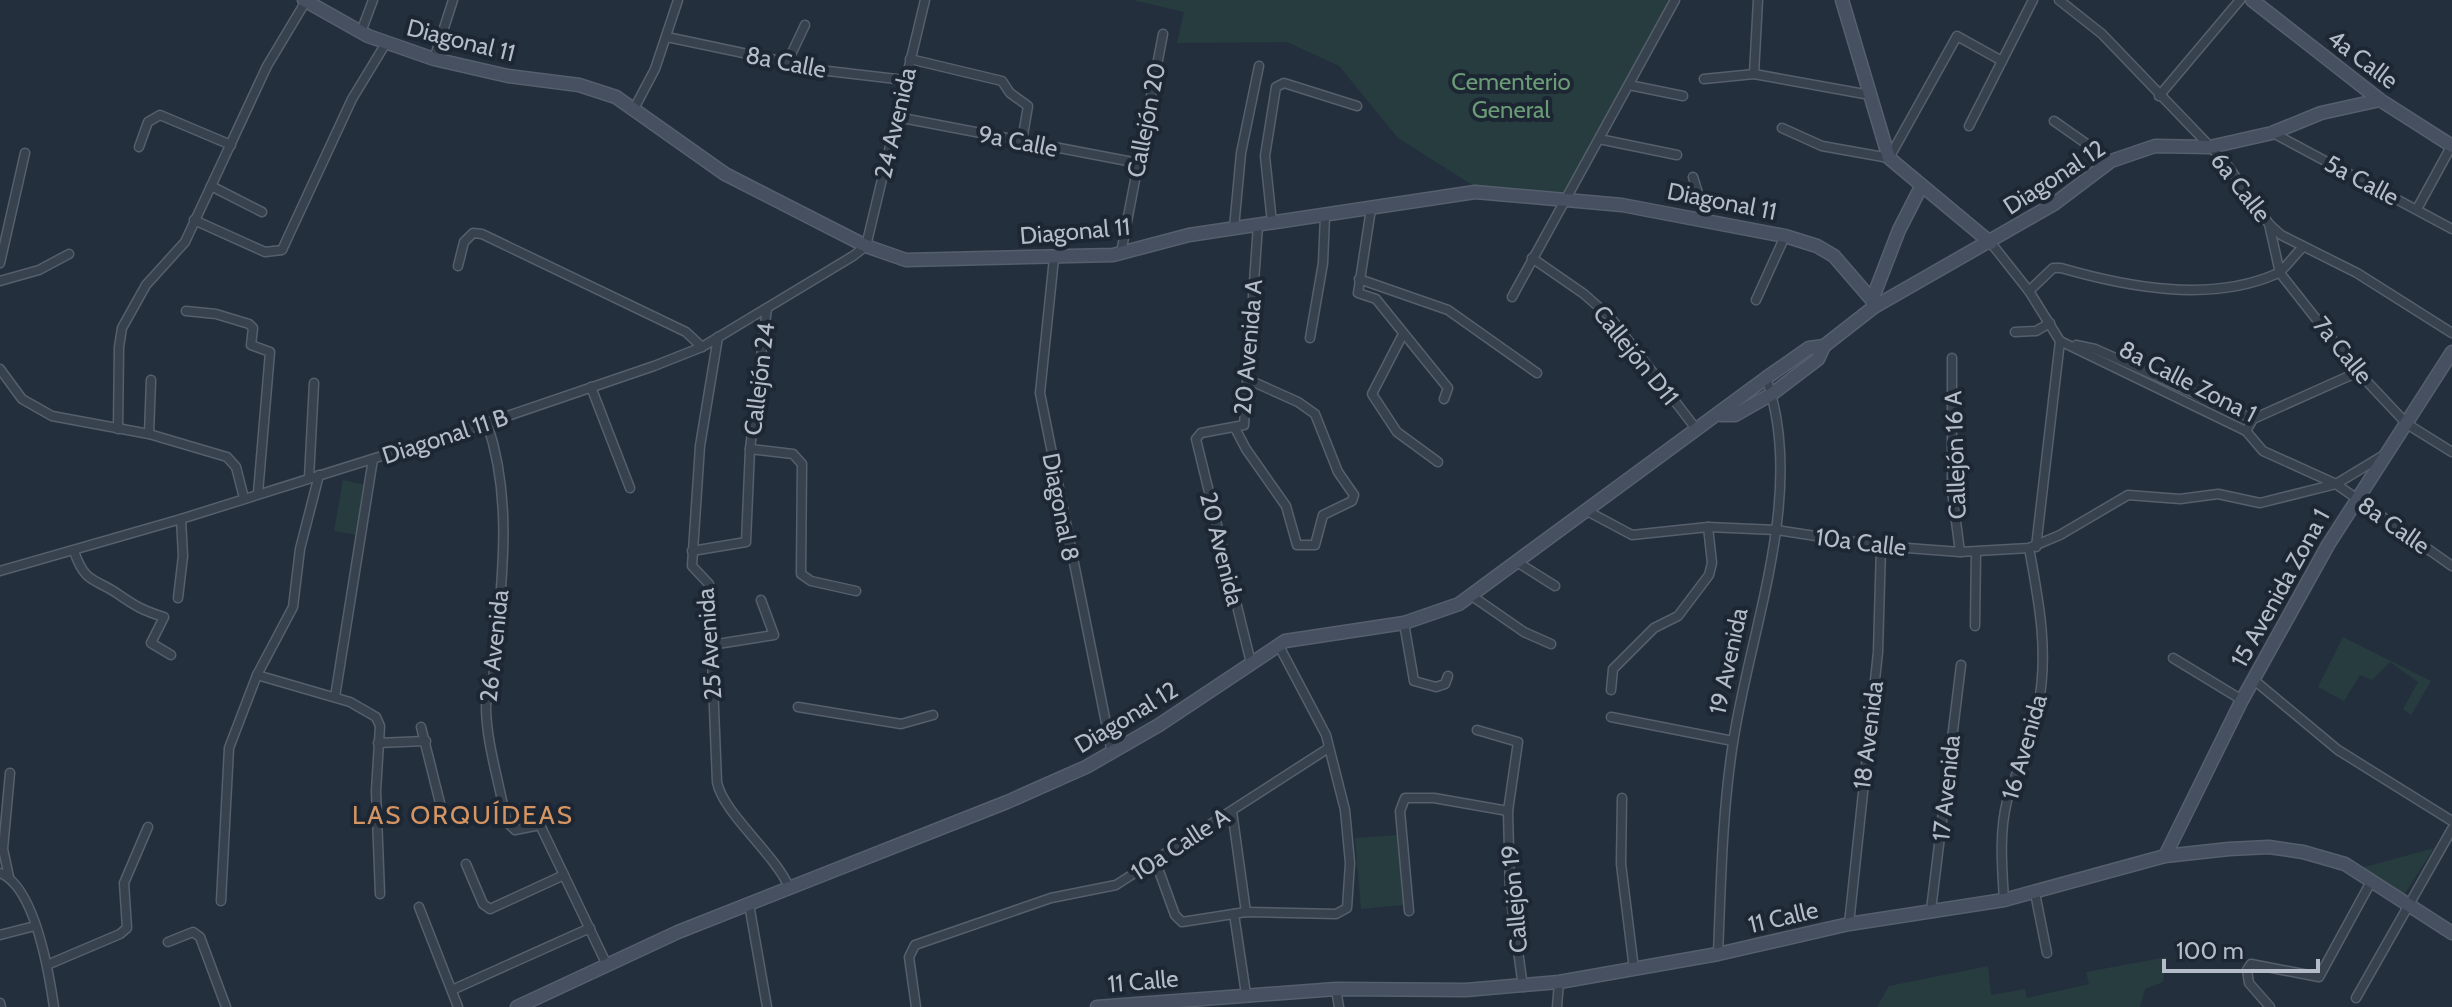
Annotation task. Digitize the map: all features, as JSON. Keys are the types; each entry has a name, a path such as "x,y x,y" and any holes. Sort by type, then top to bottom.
{"street":[{"path":"118,429 122,328 146,285 179,252 267,66 305,0"},
{"name":"Diagonal 11","path":"305,0 361,32 434,59 508,76 579,85 616,97 635,107 702,161 866,246 916,261 1121,253 1234,228 1469,192 1563,199 1706,219 1785,236 1817,246 1834,256 1873,304"},
{"path":"361,32 373,0"},
{"path":"434,59 453,0"},
{"path":"635,107 667,37 678,0"},
{"name":"24 Avenida","path":"866,246 925,0"},
{"path":"1512,297 1563,199 1675,0"},
{"path":"1754,74 1758,0"},
{"path":"1842,0 1889,158 1991,243 2029,291 2060,341"},
{"path":"1969,126 2033,0"},
{"name":"6a Calle","path":"2059,0 2102,34 2225,162 2269,224 2302,248 2357,273 2452,333"},
{"path":"2159,96 2240,0"},
{"name":"4a Calle","path":"2252,0 2380,100 2452,146"},
{"path":"787,63 805,25"},
{"name":"Callejón 20","path":"1121,253 1163,34"},
{"path":"1889,158 1958,36 2002,61"},
{"name":"8a Calle","path":"667,37 787,63 905,80"},
{"path":"194,220 265,252 282,250 319,177 344,115 386,43"},
{"path":"910,59 1002,81 1010,93 1028,106 1022,141"},
{"path":"1234,228 1241,153 1259,66"},
{"path":"1704,79 1754,74 1870,95"},
{"name":"20 Avenida A","path":"1198,435 1244,425 1265,224 1265,156 1276,87 1284,83 1357,106"},
{"path":"1629,85 1683,96"},
{"name":"Diagonal 12","path":"1721,415 1735,415 1772,394 1818,359 1824,346 1873,304 1991,243 2054,204 2111,161 2155,146 2210,147 2272,133 2321,113 2380,100"},
{"path":"139,147 148,122 160,115 231,145"},
{"name":"9a Calle","path":"897,117 1138,163"},
{"path":"2054,121 2111,161"},
{"path":"1782,128 1822,146 1889,158"},
{"name":"5a Calle","path":"2272,133 2452,229"},
{"path":"1599,139 1677,155"},
{"path":"2417,209 2452,146"},
{"path":"0,263 25,153"},
{"path":"1693,177 1706,219"},
{"path":"211,186 262,212"},
{"path":"1873,304 1899,230 1921,187"},
{"path":"1371,209 1358,293 1376,299 1402,336 1448,388 1444,399"},
{"path":"1310,338 1323,263 1325,216"},
{"name":"7a Calle","path":"2269,224 2280,273 2358,372 2407,424 2452,452"},
{"path":"458,266 466,238 478,233 686,332 702,347"},
{"path":"1756,300 1785,236"},
{"name":"Diagonal 11 B","path":"0,571 181,519 487,423 702,347 866,246"},
{"path":"2029,291 2053,268 2124,286 2162,289 2233,285 2280,273 2302,248"},
{"path":"0,281 39,270 69,254"},
{"name":"Diagonal 8","path":"1054,258 1040,393 1112,753"},
{"name":"Callejón D11","path":"1532,258 1584,294 1611,318 1697,430"},
{"path":"1359,279 1448,310 1537,373"},
{"name":"Callejón 24","path":"692,551 745,544 750,449 767,308"},
{"path":"186,311 216,314 249,324 253,328 251,345 270,352 258,493"},
{"path":"2015,332 2036,331 2050,323"},
{"path":"1402,336 1372,394 1397,432 1438,462"},
{"path":"692,551 700,446 718,337"},
{"name":"8a Calle Zona 1","path":"2060,341 2095,349 2253,419"},
{"name":"8a Calle Zona 1","path":"2060,341 2246,431 2271,456 2336,484"},
{"name":"16 Avenida","path":"2004,900 2002,828 2006,804 2038,711 2042,687 2044,646 2032,547 2060,341"},
{"name":"Diagonal 12","path":"517,1007 606,963 1007,802 1112,753 1278,644 1314,634 1404,623 1441,612 1472,596 1809,348 1824,346"},
{"name":"15 Avenida Zona 1","path":"2165,856 2242,700 2356,499 2452,352"},
{"name":"Callejón 16 A","path":"1952,358 1952,491 1960,552"},
{"path":"0,369 22,399 64,421 149,434 227,457 236,467 244,498"},
{"path":"2246,431 2253,419 2358,372"},
{"name":"19 Avenida","path":"1718,954 1724,816 1733,741 1776,530 1778,443 1772,394 1766,378"},
{"path":"149,434 151,380"},
{"path":"1235,428 1286,506 1297,545 1315,545 1323,515 1352,501 1354,495 1338,472 1315,414 1298,402 1249,380"},
{"path":"309,478 314,383"},
{"path":"591,387 630,488"},
{"name":"26 Avenida","path":"487,423 505,525 493,685 486,708 508,827 519,830 540,825 606,963"},
{"name":"20 Avenida","path":"1198,435 1204,479 1251,663"},
{"name":"Callejón 24","path":"750,449 793,454 802,464 801,574 811,581 856,591"},
{"path":"2336,484 2387,453"},
{"path":"335,697 373,459"},
{"path":"221,901 229,748 257,675 293,607 300,549 319,475"},
{"name":"8a Calle","path":"2336,484 2452,566"},
{"name":"10a Calle","path":"1587,511 1632,535 1708,527 1776,530 1881,546 1976,552 2032,547 2128,495 2180,499 2218,494 2260,503 2336,484"},
{"path":"178,598 183,556 181,519"},
{"path":"1611,690 1613,669 1661,622 1678,616 1709,575 1712,563 1708,527"},
{"name":"18 Avenida","path":"1849,924 1878,652 1881,546"},
{"path":"74,551 86,577 119,594 135,609 165,617 151,643 171,655"},
{"name":"25 Avenida","path":"692,551 692,569 709,584 718,788 777,865 789,887"},
{"path":"1975,626 1976,552"},
{"path":"1517,562 1555,586"},
{"path":"1472,596 1524,632 1551,644"},
{"path":"711,645 774,635 761,600"},
{"path":"1404,623 1414,681 1436,687 1445,684 1448,676"},
{"path":"1155,860 1179,921 1246,912 1336,914 1347,908 1350,863 1345,810 1324,730 1278,644"},
{"path":"2173,658 2242,700"},
{"name":"17 Avenida","path":"1931,910 1961,665"},
{"path":"257,675 308,693 335,697 376,717 380,894"},
{"path":"2254,680 2338,750 2452,821"},
{"path":"798,707 901,724 933,715"},
{"path":"1611,717 1733,741"},
{"path":"421,727 444,819"},
{"name":"Callejón 19","path":"1477,730 1518,742 1508,811 1510,893 1523,987"},
{"path":"378,743 426,741"},
{"name":"10a Calle A","path":"916,1007 909,957 911,948 1051,898 1112,886 1327,749"},
{"path":"10,773 3,849 5,875 19,889 35,926 47,965 54,1007"},
{"path":"1409,911 1400,811 1405,798 1434,798 1508,811"},
{"path":"1622,798 1621,864 1634,969"},
{"path":"1232,811 1246,912"},
{"path":"47,965 120,934 127,928 124,883 148,827"},
{"path":"2356,998 2452,829"},
{"name":"11 Calle","path":"1097,1007 1219,1001 1246,994 1336,989 1523,987 1718,954 1849,924 2004,900 2165,856 2269,847 2303,852 2345,864 2452,933"},
{"path":"466,864 483,904 490,909 564,875"},
{"path":"2270,1007 2249,983 2247,970 2251,964 2319,977 2372,880"},
{"path":"2035,893 2047,953"},
{"path":"749,904 767,1007"},
{"path":"419,907 458,1007"},
{"path":"1234,914 1246,994"},
{"path":"0,935 35,926"},
{"path":"452,990 590,928"},
{"path":"168,942 193,932 200,937 226,1007"},
{"path":"1557,1007 1559,982"},
{"path":"1336,989 1339,1007"}],"green space":[{"name":"Cementerio General","path":"1133,0 1671,0 1565,194 1477,188 1398,138 1339,66 1287,42 1177,43 1184,12"},
{"path":"343,480 366,485 357,535 334,531"},
{"path":"2343,637 2431,681 2411,715 2403,709 2418,682 2390,662 2372,680 2360,675 2344,701 2318,687"},
{"path":"1398,835 1403,905 1361,909 1355,838"},
{"path":"2434,848 2404,895 2361,868"},
{"path":"2167,957 2163,982 2145,989 2140,1007 1877,1007 1889,986 1988,966 1991,995 2025,989 2027,998 2089,984 2086,972"}],"district":[{"name":"LAS ORQUÍDEAS","path":"463,815"}]}
